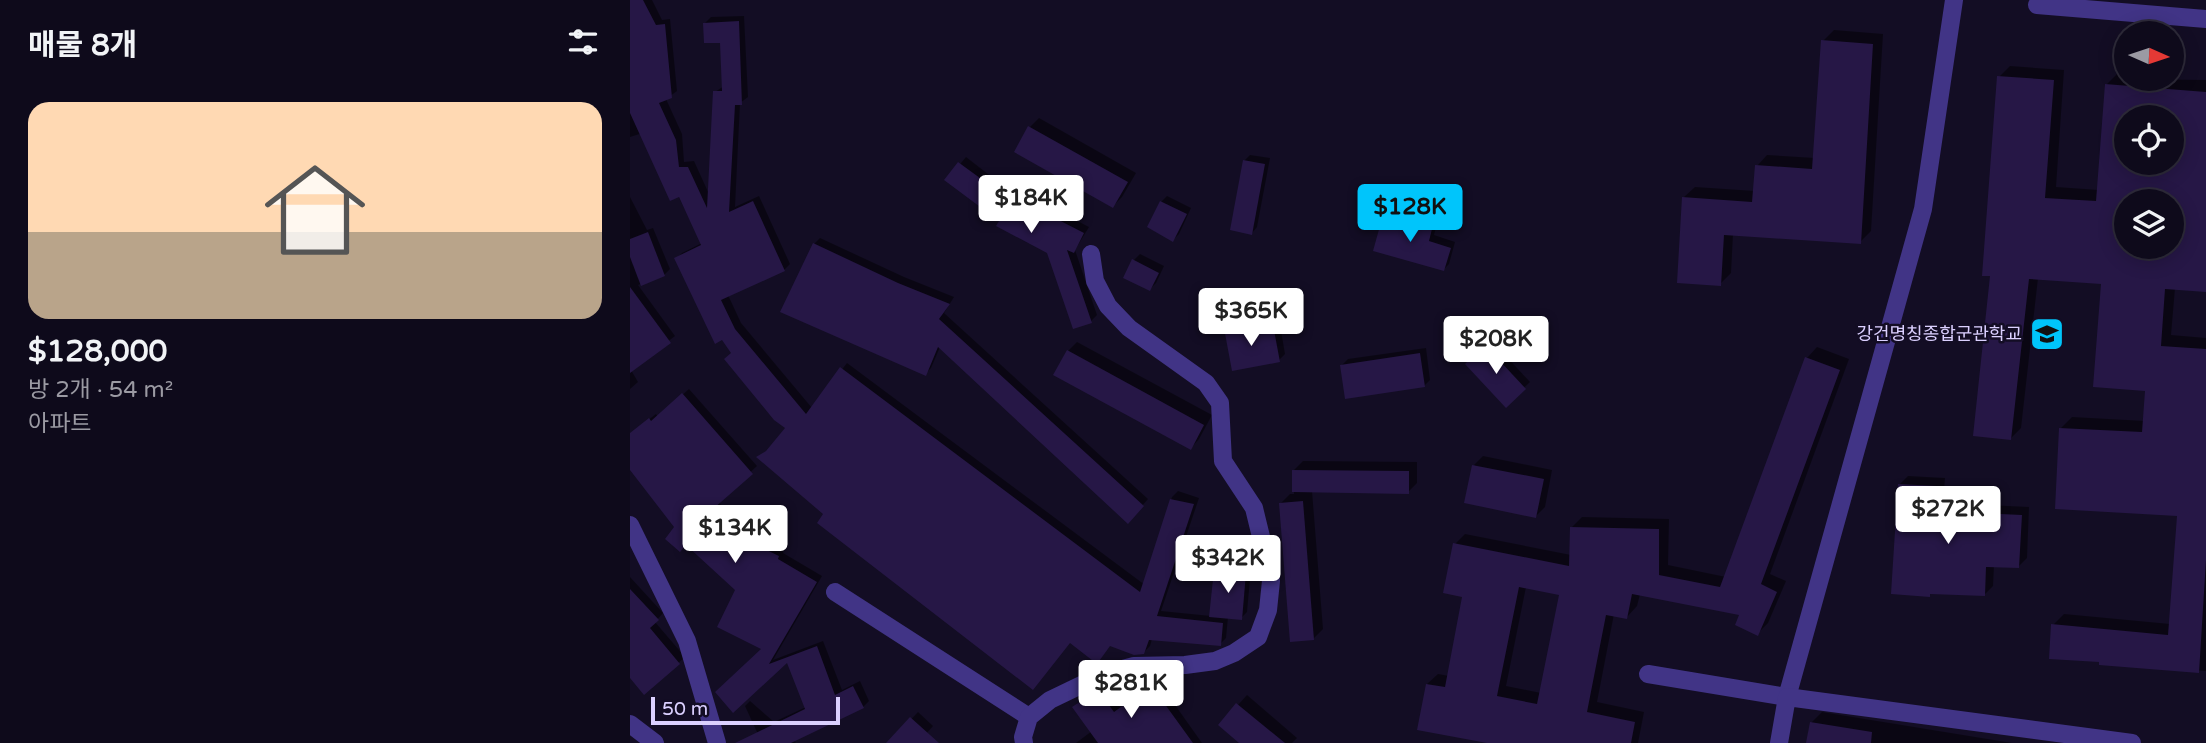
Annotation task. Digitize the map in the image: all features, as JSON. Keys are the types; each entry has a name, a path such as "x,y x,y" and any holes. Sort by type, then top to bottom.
{"street":[{"path":"1779,743 1787,697 1923,209 1954,0"},
{"path":"2037,5 2206,19"},
{"path":"1024,743 1023,737 1029,717 1049,700 1104,674 1134,666 1185,665 1215,661 1258,638 1268,610 1271,581 1254,508 1223,461 1220,403 1206,383 1129,328 1108,306 1096,281 1091,254"},
{"path":"630,525 687,641 718,743"},
{"path":"835,592 1029,717"},
{"path":"1648,674 1787,697 2132,743"},
{"path":"630,724 655,743"}],"building":[{"path":"630,0 643,0 656,25 665,24 672,98 659,103 676,140 679,167 688,167 707,208 713,91 722,91 720,43 704,43 703,23 739,21 742,105 735,105 729,212 753,201 785,271 721,300 735,329 806,414 840,367 1140,592 1170,499 1194,504 1157,616 1223,623 1221,646 1149,640 1144,654 1134,655 1110,646 1097,664 1070,643 1033,690 817,523 823,514 756,457 766,451 785,428 774,420 724,359 731,353 722,340 715,344 674,258 701,245 679,197 670,201 630,113"},
{"path":"1821,40 1873,44 1861,244 1724,235 1721,286 1677,283 1682,197 1752,202 1755,165 1812,169"},
{"path":"1997,76 2054,80 2045,198 2096,201 2105,84 2114,85 2114,91 2206,92 2206,292 2165,289 2161,346 2206,349 2206,560 2199,673 2049,659 2051,624 2168,635 2177,516 2055,509 2059,428 2142,432 2145,391 2093,387 2101,284 2029,279 2011,440 1973,436 1990,276 1982,276"},
{"path":"1028,126 1128,182 1113,208 1014,152"},
{"path":"1243,160 1265,164 1252,235 1230,230"},
{"path":"958,162 1010,200 1012,196 1084,233 1074,253 1067,250 1092,323 1073,329 1047,253 996,226 999,221 944,180"},
{"path":"1160,201 1187,214 1173,242 1147,227"},
{"path":"1383,215 1432,229 1429,241 1451,248 1444,271 1373,251"},
{"path":"648,232 665,276 641,286 630,257 630,239"},
{"path":"813,243 950,304 939,319 1144,506 1128,524 938,347 926,376 780,312"},
{"path":"1132,259 1159,273 1150,291 1123,278"},
{"path":"630,287 671,343 630,373"},
{"path":"1249,324 1251,335 1274,330 1280,362 1232,371 1224,328"},
{"path":"1485,345 1526,389 1506,408 1465,364"},
{"path":"1067,350 1204,425 1191,450 1053,375"},
{"path":"1420,353 1425,387 1345,399 1340,365"},
{"path":"1805,357 1840,370 1761,584 1777,592 1758,636 1735,625 1739,615 1632,594 1627,619 1606,615 1587,712 1635,722 1631,743 1487,743 1417,730 1426,684 1445,687 1462,597 1443,593 1453,543 1569,566 1570,527 1659,529 1659,575 1720,587","holes":["1519,587 1559,595 1537,704 1497,696"]},
{"path":"682,393 753,474 713,509 748,541 779,556 778,559 817,582 769,664 817,646 835,695 853,686 864,708 791,743 735,743 805,709 787,663 733,713 715,692 761,649 717,627 735,590 686,545 680,552 665,539 674,527 630,470 630,433 649,418 651,421"},
{"path":"1472,465 1544,479 1536,518 1464,503"},
{"path":"1292,470 1409,471 1409,494 1292,492"},
{"path":"1898,484 1937,486 1936,511 2022,515 2019,568 1986,567 1985,596 1930,594 1930,597 1891,594"},
{"path":"1303,501 1314,640 1290,642 1279,503"},
{"path":"1214,570 1246,573 1242,620 1209,617"},
{"path":"630,589 659,620 650,628 680,664 644,695 630,678"},
{"path":"1151,685 1193,743 1098,743 1072,707 1098,690 1114,712"},
{"path":"1236,703 1285,743 1239,743 1218,725"},
{"path":"910,717 939,743 886,743"},
{"path":"1810,722 1872,732 1871,743 1806,743"}],"place":[{"name":"강건명칭종합군관학교","path":"2047,334"}]}
